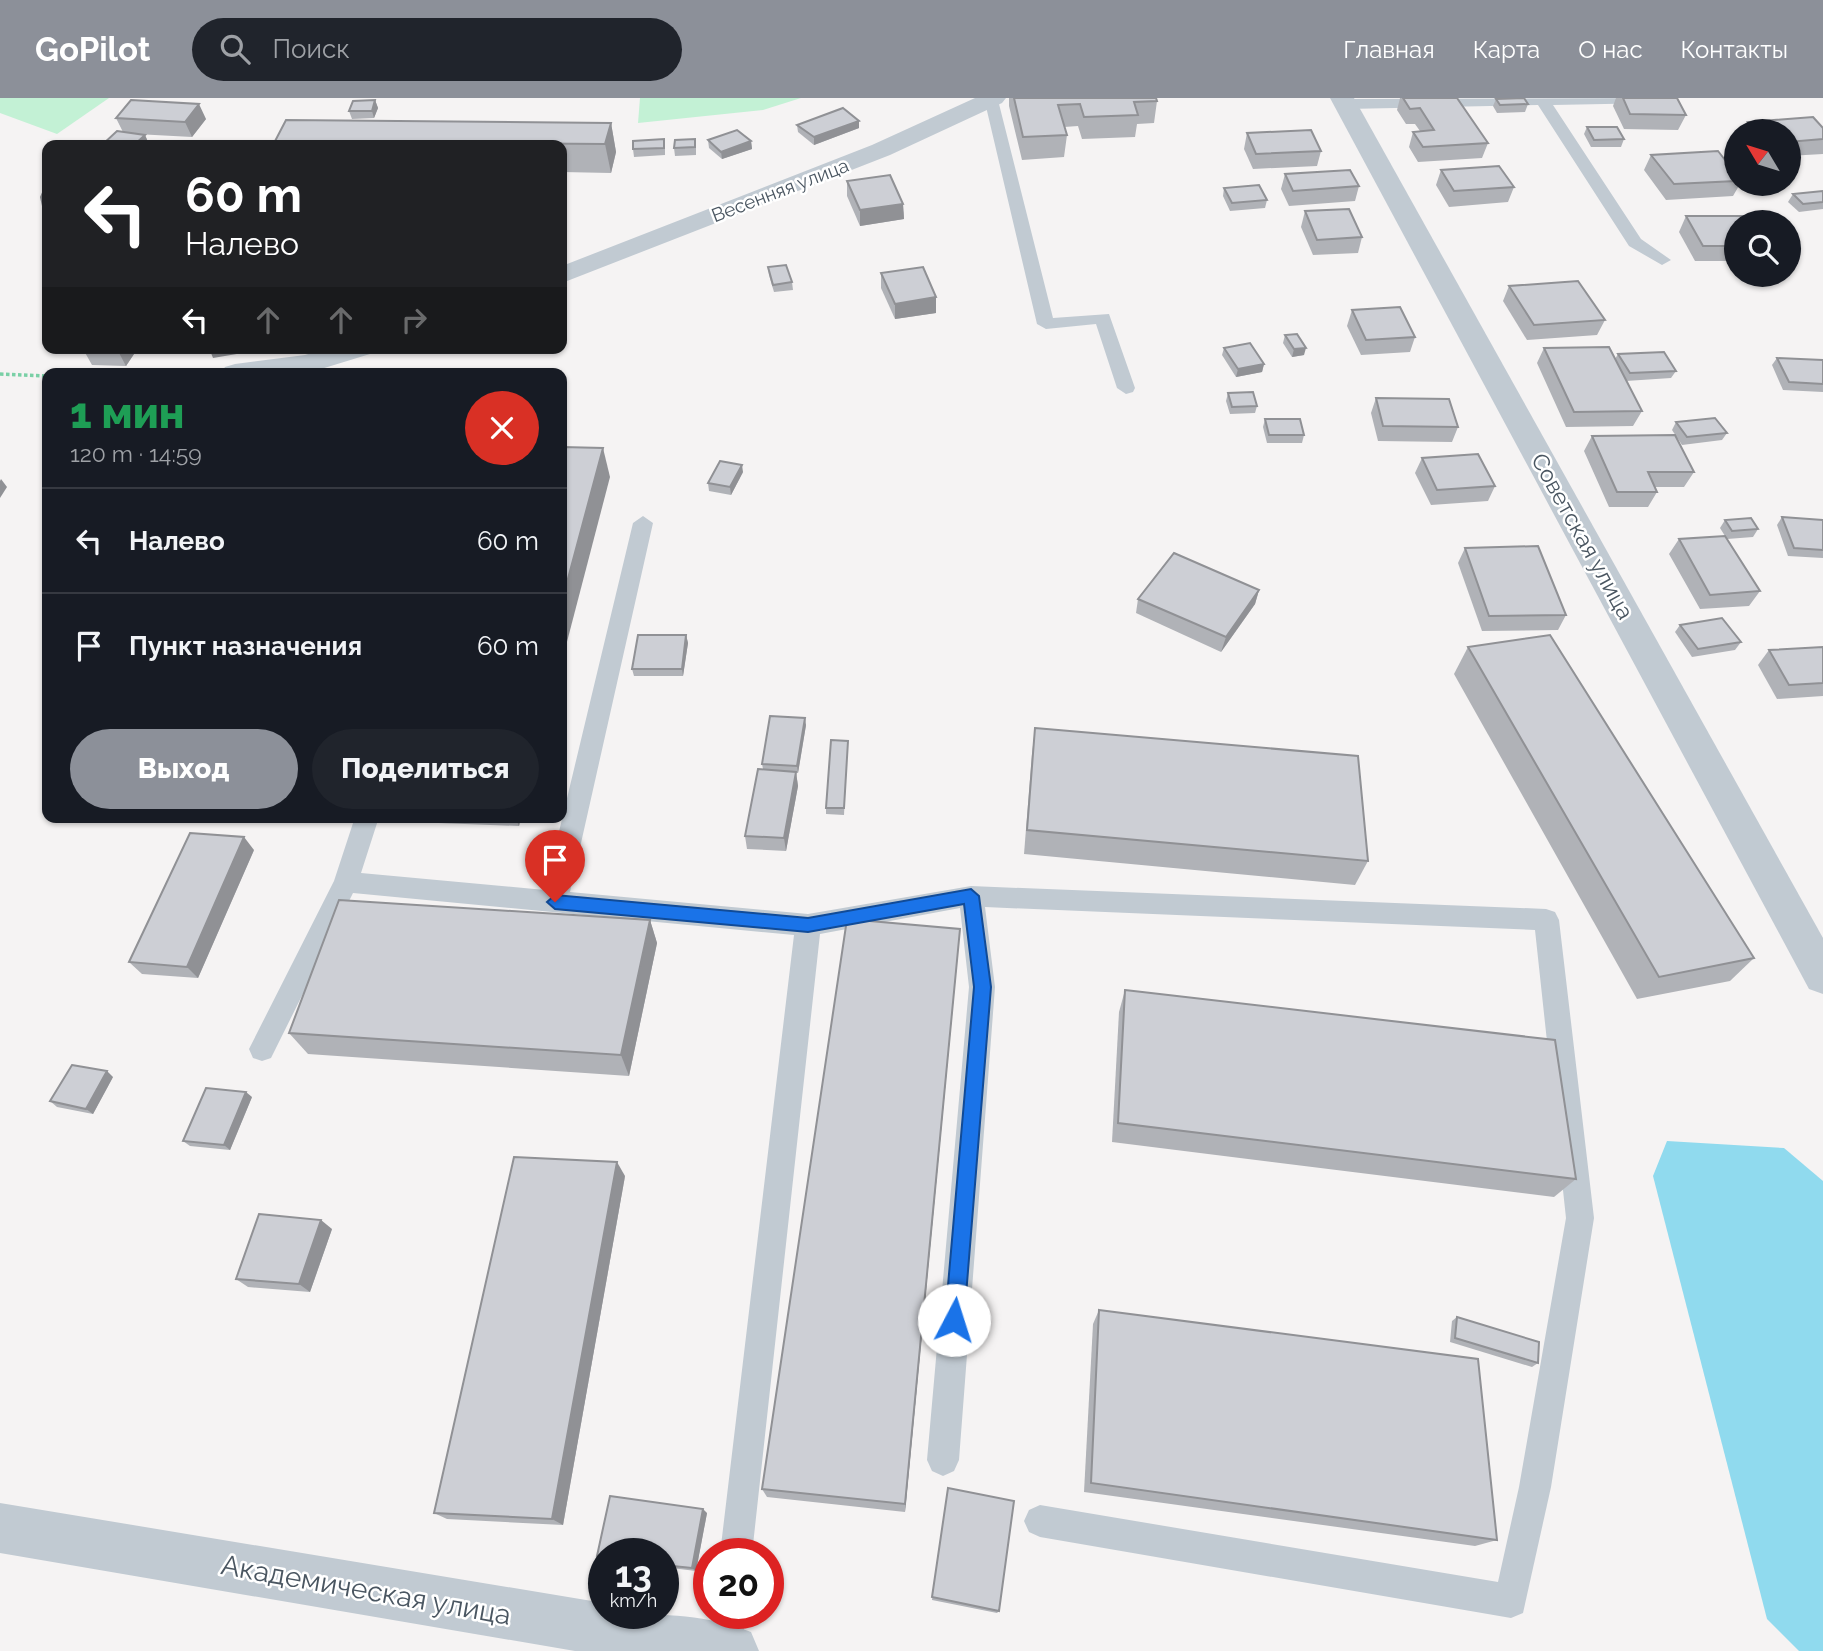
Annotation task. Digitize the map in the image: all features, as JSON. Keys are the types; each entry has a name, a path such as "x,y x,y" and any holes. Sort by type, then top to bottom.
{"street":[{"name":"Весенняя улица","path":"567,273 881,150 992,99"},
{"name":"Советская улица","path":"1344,101 1823,975"},
{"path":"275,368 307,364 340,354"},
{"name":"Академическая улица","path":"0,1528 727,1641"}],"lane":[{"path":"1344,101 1657,98"},
{"path":"992,99 1046,324 1103,318 1126,388"},
{"path":"1543,101 1634,242 1662,260"},
{"path":"555,902 643,523"},
{"path":"262,1049 346,882 365,823"},
{"path":"346,882 808,925 971,896 1546,920 1580,1218 1535,1487 1511,1601 1040,1521"},
{"path":"943,1460 982,987 971,896"},
{"path":"738,1538 808,925"}],"path":[{"path":"0,374 42,376"}],"green space":[{"path":"0,98 109,98 57,134 0,113"},
{"path":"640,98 801,98 763,110 638,123"}],"water":[{"path":"1667,1141 1784,1148 1823,1181 1823,1651 1799,1651 1767,1619 1653,1176"}],"building":[{"path":"1014,98 1156,98 1157,101 1134,102 1138,115 1084,117 1080,104 1058,105 1067,135 1023,137"},
{"path":"1403,98 1457,98 1488,143 1423,147 1413,132 1434,130 1420,108 1410,109"},
{"path":"1524,98 1528,104 1500,105 1496,99"},
{"path":"1623,98 1677,98 1686,115 1630,114"},
{"path":"131,100 199,104 185,122 116,118"},
{"path":"375,100 372,111 349,111 353,101"},
{"path":"843,108 859,121 814,137 797,125"},
{"path":"1813,117 1823,128 1823,139 1801,141 1801,119 1787,119"},
{"path":"286,120 611,123 605,144 567,144 567,140 276,140"},
{"path":"1587,127 1617,127 1624,139 1594,140"},
{"path":"737,130 751,141 721,152 708,140"},
{"path":"1311,130 1321,151 1256,154 1247,133"},
{"path":"117,131 145,135 140,140 107,140"},
{"path":"664,139 664,148 633,149 633,141"},
{"path":"695,139 695,147 674,148 675,140"},
{"path":"1718,151 1724,159 1724,182 1674,184 1651,155"},
{"path":"1499,166 1514,187 1454,191 1441,170"},
{"path":"1350,170 1359,186 1293,191 1285,174"},
{"path":"890,175 903,204 860,210 847,181"},
{"path":"1259,185 1267,200 1232,203 1224,188"},
{"path":"1823,191 1823,202 1803,204 1795,196 1801,196 1801,193"},
{"path":"1349,209 1362,237 1317,240 1305,211"},
{"path":"1686,216 1724,216 1724,246 1703,246"},
{"path":"786,265 792,282 773,285 768,267"},
{"path":"923,267 936,297 895,304 881,273"},
{"path":"1578,281 1605,320 1534,325 1509,286"},
{"path":"1400,307 1415,337 1366,340 1352,310"},
{"path":"1297,334 1306,348 1294,349 1285,335"},
{"path":"1250,343 1264,364 1238,369 1224,348"},
{"path":"1609,347 1642,411 1574,412 1544,348"},
{"path":"1664,352 1676,371 1630,373 1618,354"},
{"path":"1777,358 1823,360 1823,384 1789,382"},
{"path":"1253,392 1257,406 1232,407 1228,393"},
{"path":"1376,398 1449,399 1458,427 1383,426"},
{"path":"1715,418 1727,433 1687,437 1676,422"},
{"path":"1265,419 1300,419 1304,435 1269,435"},
{"path":"1675,435 1694,472 1648,472 1657,492 1617,492 1592,436"},
{"path":"567,447 603,448 567,582"},
{"path":"1478,454 1495,486 1437,490 1422,458"},
{"path":"720,461 742,465 730,487 708,483"},
{"path":"1782,517 1823,520 1823,550 1794,548"},
{"path":"1751,518 1758,529 1732,531 1725,520"},
{"path":"1725,536 1760,591 1710,595 1679,539"},
{"path":"1538,546 1566,615 1489,616 1465,548"},
{"path":"1174,553 1259,590 1226,637 1138,599"},
{"path":"1722,618 1741,642 1698,649 1680,625"},
{"path":"638,635 686,635 682,669 632,669"},
{"path":"1550,635 1754,958 1659,977 1468,647"},
{"path":"1823,647 1823,683 1789,685 1769,650"},
{"path":"770,716 805,718 797,766 762,764"},
{"path":"1035,728 1358,756 1368,861 1027,830"},
{"path":"831,740 848,741 844,808 826,808"},
{"path":"758,769 796,772 784,838 745,836"},
{"path":"190,833 244,837 187,967 129,962"},
{"path":"339,900 650,920 621,1055 289,1033"},
{"path":"847,919 960,929 905,1504 762,1489"},
{"path":"1125,990 1555,1040 1576,1179 1118,1123"},
{"path":"72,1065 107,1071 86,1109 50,1101"},
{"path":"206,1088 246,1092 224,1145 183,1141"},
{"path":"514,1157 617,1162 552,1519 434,1513"},
{"path":"259,1214 321,1220 299,1284 236,1279"},
{"path":"1099,1310 1478,1359 1497,1540 1091,1483"},
{"path":"1457,1317 1539,1342 1538,1363 1455,1338"},
{"path":"948,1488 1014,1501 999,1611 932,1597"},
{"path":"610,1496 703,1509 698,1538 693,1538 692,1568 679,1567 679,1538 601,1538"}],"route":[{"path":"555,902 808,925 971,896 982,987 954,1320"}]}
